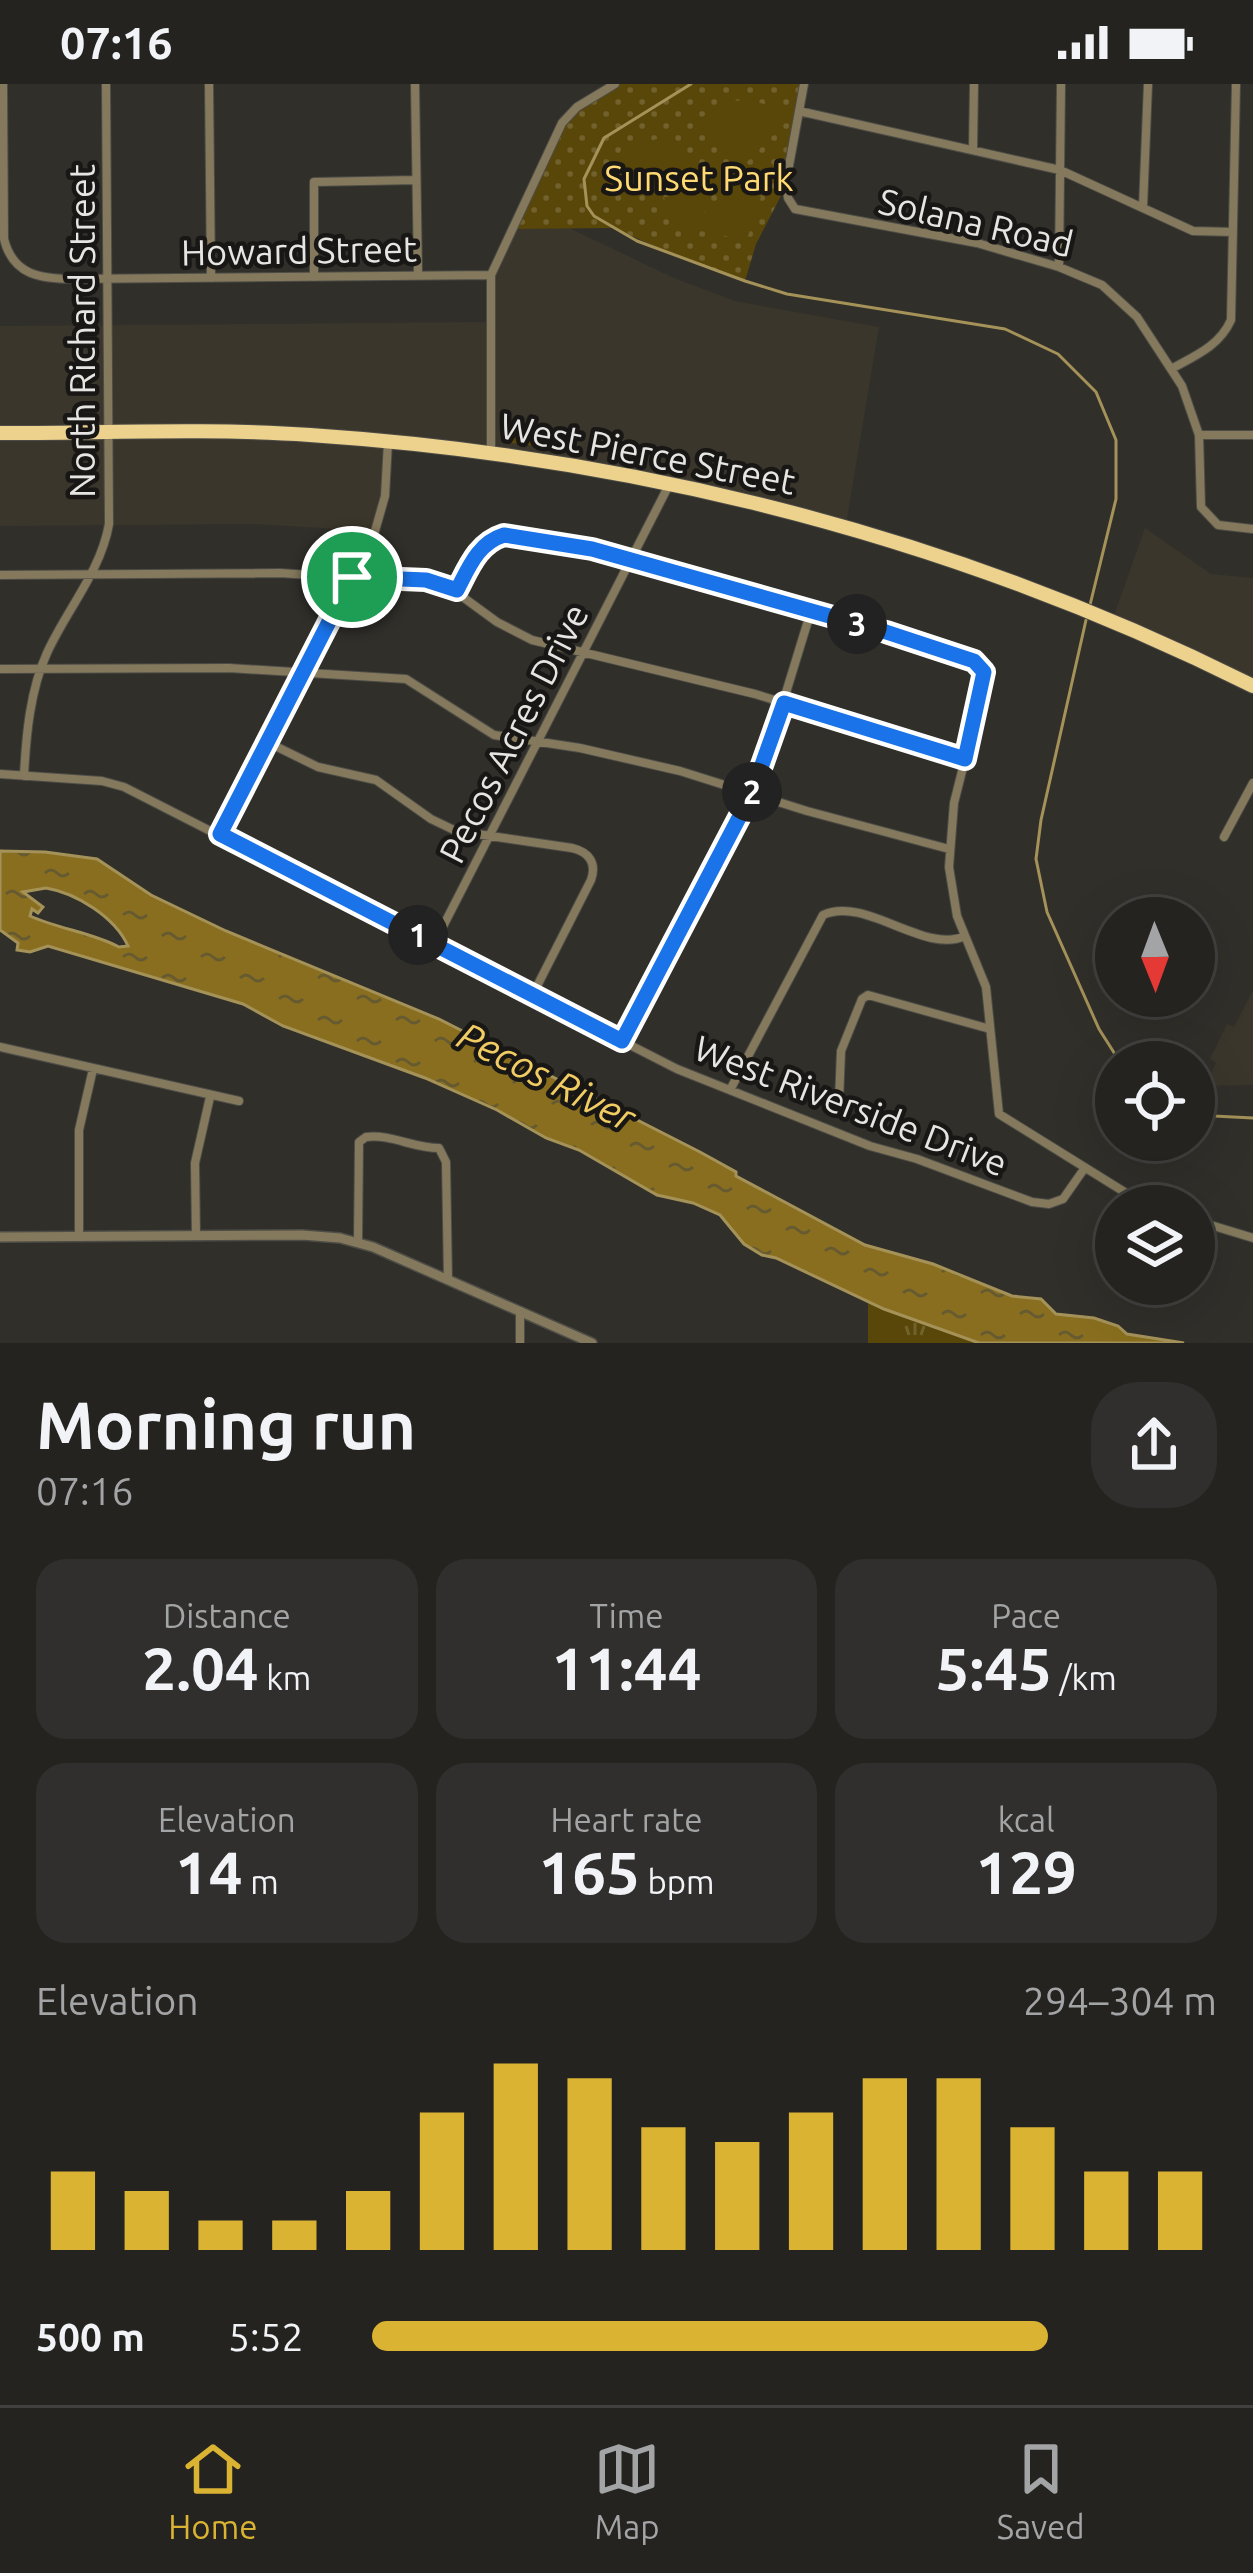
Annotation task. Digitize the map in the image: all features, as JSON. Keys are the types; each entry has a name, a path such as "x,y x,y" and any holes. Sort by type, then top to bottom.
{"highway":[{"name":"West Pierce Street","path":"0,433 232,432 388,440 491,451 671,482 846,525 1000,576 1253,686"}],"street":[{"name":"Howard Street","path":"3,84 8,253 22,270 39,277 491,275"},
{"name":"North Richard Street","path":"24,776 34,693 42,668 109,524 106,84"},
{"path":"209,84 211,278"},
{"path":"415,84 418,275"},
{"path":"491,451 491,275 562,123 615,84"},
{"name":"Solana Road","path":"804,84 785,188 796,209 977,243 1093,280 1118,297 1173,368 1199,435 1201,507 1218,525 1253,529"},
{"path":"973,149 974,84"},
{"path":"1059,267 1061,84"},
{"path":"1144,207 1148,84"},
{"path":"1173,368 1210,347 1229,326 1233,310 1236,84"},
{"path":"799,111 1060,170 1192,231 1233,232"},
{"path":"314,277 314,182 416,180"},
{"path":"1199,435 1253,435"},
{"path":"220,834 381,515 388,440"},
{"name":"Pecos Acres Drive","path":"434,944 671,482"},
{"path":"457,590 488,541 504,535 574,544 933,647 982,668 985,680 949,849 952,895 983,976 999,1114 1111,1185"},
{"path":"0,575 280,573 426,580 457,590 523,637 784,703 965,759"},
{"path":"622,1041 752,793 811,611"},
{"path":"0,668 304,670 406,679 487,733 604,753 949,849"},
{"path":"267,742 318,767 376,780 444,826 579,850 593,865 591,880 533,994"},
{"name":"West Riverside Drive","path":"0,774 112,783 622,1041 870,1146 1041,1204 1063,1199 1084,1169"},
{"path":"1224,837 1253,783"},
{"path":"730,1090 823,915 839,910 939,939 965,936"},
{"path":"839,1101 841,1051 862,999 868,995 990,1029"},
{"path":"0,1047 239,1101"},
{"path":"80,1237 79,1130 93,1069"},
{"path":"196,1236 195,1163 210,1097"},
{"path":"358,1242 359,1142 389,1136 409,1146 439,1148 446,1155 448,1280"},
{"path":"1215,1226 1253,1238"},
{"path":"0,1237 302,1235 358,1242 592,1343"},
{"path":"520,1311 520,1343"}],"shaded area":[{"path":"569,228 735,301 879,327 846,525 716,492 389,440 375,531 254,524 0,526 0,326 490,322 490,281 511,229"},
{"path":"1145,528 1211,574 1253,578 1253,686 1112,621"},
{"path":"1253,990 1253,1085 1215,1086 1215,1049 1227,1024 1234,1027"}],"green space":[{"name":"Sunset Park","path":"615,84 804,84 785,188 756,244 745,281 614,228 511,229 556,134 577,107"},
{"path":"746,99 778,108 790,118 742,167 698,120 721,104"},
{"path":"669,135 676,140 691,186 668,190 648,185 620,151"},
{"path":"745,192 761,197 748,236 740,239 703,231 716,202"},
{"path":"703,194 708,200 698,233 668,219 664,197"},
{"path":"500,415 510,423 558,430 556,444 551,448 504,442"},
{"path":"868,1302 968,1337 979,1343 868,1343"}],"water":[{"name":"Pecos River","path":"0,851 97,859 151,895 226,931 439,1019 700,1152 865,1245 933,1264 1012,1296 1041,1299 1056,1314 1094,1318 1127,1334 1184,1343 979,1343 884,1309 762,1255 744,1244 720,1215 657,1195 579,1150 425,1078 283,1026 243,1004 48,946 30,952 17,950 18,943 0,930","holes":["58,891 104,916 128,946 30,916 32,909 38,913 43,907 23,892"]}],"waterway":[{"path":"691,84 604,138 584,179 587,206 594,216 637,241 787,294 1005,329 1058,354 1096,392 1116,440 1116,499 1090,605"},
{"path":"1086,620 1036,859 1047,912 1107,1041"},
{"path":"1215,1116 1253,1118"}],"route":[{"path":"494,537 541,538 933,647 979,664 985,680 965,759 784,703 752,793 622,1041 220,834 352,577 426,580 457,590 470,564 494,537"}]}
